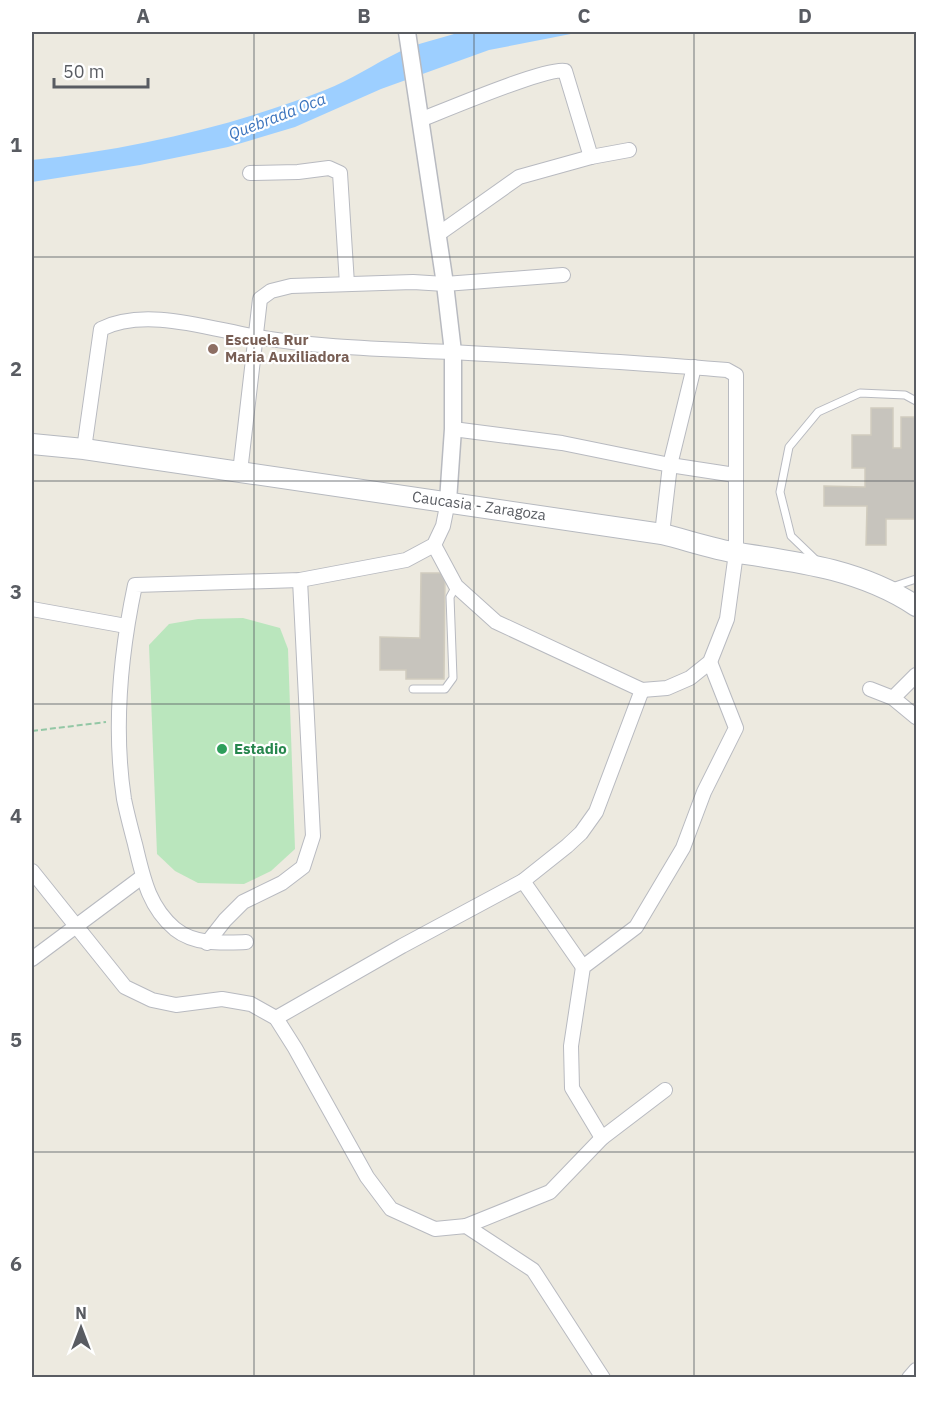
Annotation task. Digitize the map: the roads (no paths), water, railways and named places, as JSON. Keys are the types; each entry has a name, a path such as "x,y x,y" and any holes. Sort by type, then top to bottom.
{"main road":[{"name":"Caucasia - Zaragoza","path":"32,444 84,449 662,534 736,553 822,566 887,589 916,606"}],"street":[{"path":"246,942 207,943 177,930 154,907 142,877 124,799 118,720 120,673 126,626 135,585 300,579 406,560 434,545 443,526 448,501 453,429 453,352 445,284 407,34"},
{"path":"420,120 535,76 563,70 591,157"},
{"path":"436,234 519,177 591,157 629,150"},
{"path":"250,173 298,172 329,168 340,173 347,284"},
{"path":"240,472 260,299 271,291 291,286 445,284 563,275"},
{"path":"84,449 101,329 123,321 173,321 255,337 348,347 694,367 727,370 736,375 736,553 727,619 710,662 690,678 667,688 642,690 496,622 456,586 434,545"},
{"path":"662,534 670,465 694,367"},
{"path":"453,429 562,443 670,465 735,475"},
{"path":"207,943 243,902 282,883 303,867 313,836 300,579"},
{"path":"32,609 126,626"},
{"path":"583,967 636,927 683,848 704,792 736,728 710,662"},
{"path":"893,698 916,675"},
{"path":"870,689 893,698 916,717"},
{"path":"276,1018 523,880 574,839 596,812 642,690"},
{"path":"32,871 125,987 152,1000 176,1005 222,999 251,1004 276,1018 295,1047 367,1177 391,1209 435,1229 466,1226 550,1192 602,1138 665,1090"},
{"path":"32,959 142,877"},
{"path":"523,880 583,967 571,1046 572,1088 602,1138"},
{"path":"466,1226 533,1269 603,1377"},
{"path":"909,1377 916,1370"}],"lane":[{"path":"822,566 791,536 780,492 789,447 818,412 860,393 905,395 916,401"},
{"path":"887,589 916,579"},
{"path":"413,689 445,689 453,678 450,597 456,586"}],"water":[{"name":"Quebrada Oca","path":"460,32 581,32 489,50 381,89 295,127 228,147 140,165 32,182 32,160 107,150 217,126 335,86 406,49"}],"place":[{"name":"Escuela Rur Maria Auxiliadora","path":"213,349"},
{"name":"Estadio","path":"222,749"}]}
